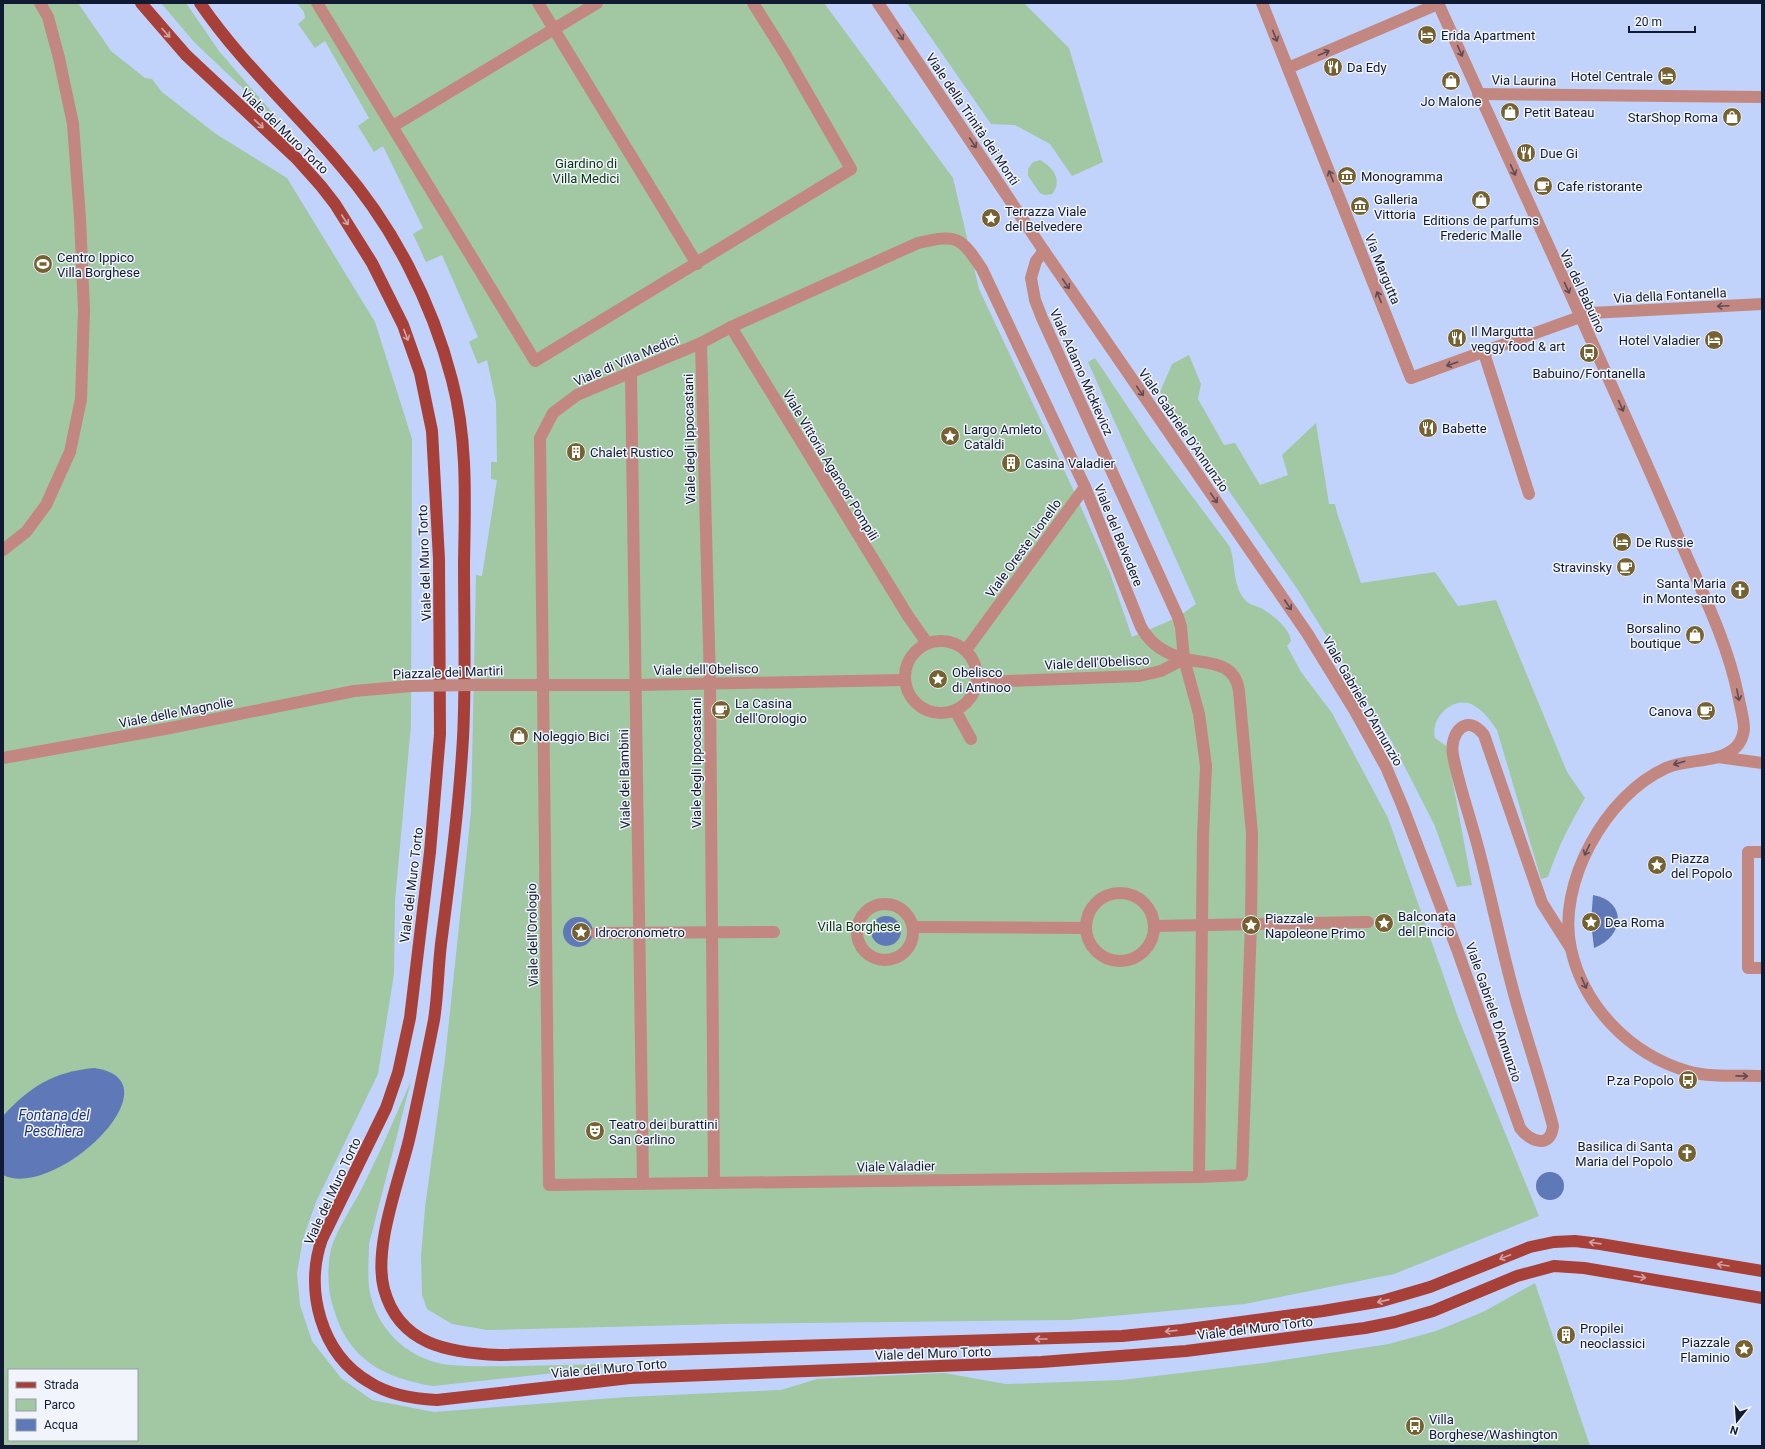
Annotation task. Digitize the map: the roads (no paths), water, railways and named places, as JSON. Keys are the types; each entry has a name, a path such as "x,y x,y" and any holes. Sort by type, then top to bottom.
{"main road":[{"name":"Viale del Muro Torto","path":"141,3 186,55 296,158 335,204 372,263 403,326 420,373 432,431 439,559 440,734 430,852 410,1018 398,1073 386,1108 334,1213 319,1250 314,1274 317,1306 326,1334 337,1352 355,1372 370,1383 396,1394 411,1398 437,1400 636,1378 951,1367 1148,1355 1381,1325 1434,1311 1517,1276 1546,1267 1566,1266 1584,1268 1762,1298"},
{"name":"Viale del Muro Torto","path":"200,3 231,45 255,73 342,167 387,229 426,305 451,376 460,419 465,478 465,529 463,735 460,790 440,953 434,1016 410,1134 386,1229 380,1266 381,1278 387,1299 395,1316 409,1330 420,1338 449,1349 470,1353 500,1355 1122,1336 1308,1314 1382,1301 1430,1287 1516,1252 1542,1244 1559,1242 1587,1242 1762,1271"}],"street":[{"path":"3,550 26,532 46,505 70,452 80,400 84,310 80,218 73,124 59,58 48,18 40,3"},
{"path":"317,3 535,361 851,170 785,54 753,3"},
{"path":"538,3 696,264"},
{"path":"393,126 553,28 597,3"},
{"name":"Viale della Trinità dei Monti","path":"878,3 1044,252"},
{"name":"Via Margutta","path":"1262,3 1411,378 1484,353 1580,317"},
{"path":"1288,68 1438,3"},
{"name":"Via del Babuino","path":"1438,3 1658,490 1729,658 1737,689 1744,729 1741,740 1737,746 1732,751 1717,757"},
{"name":"Via Laurina","path":"1478,94 1762,98"},
{"name":"Viale del Belvedere","path":"918,243 943,237 960,240 968,248 982,269 1085,487 1146,637 1159,649 1184,659 1222,667 1229,670 1237,682 1252,834 1251,924"},
{"name":"Viale di Villa Medici","path":"542,684 540,438 554,413 577,395 631,374 701,343 918,243"},
{"name":"Viale Adamo Mickievicz","path":"1044,252 1036,261 1032,271 1031,278 1036,300 1054,348 1178,617 1181,627 1184,659"},
{"name":"Viale Gabriele D'Annunzio","path":"1044,252 1307,633 1369,736 1392,779 1405,812 1457,949 1520,1128 1529,1138 1535,1141 1543,1141 1549,1138 1553,1132 1553,1126 1516,1002 1479,851 1454,760 1452,744 1456,733 1462,727 1467,725 1473,726 1484,735 1542,903 1570,947"},
{"name":"Via della Fontanella","path":"1580,317 1598,313 1762,304"},
{"name":"Viale Vittoria Aganoor Pompili","path":"731,328 926,643"},
{"name":"Viale degli Ippocastani","path":"701,343 710,682 714,1183"},
{"path":"1484,353 1529,494"},
{"name":"Viale dei Bambini","path":"631,374 644,1184"},
{"name":"Viale Oreste Lionello","path":"966,650 1085,487"},
{"path":"940,640 954,643 966,650 973,660 977,672 976,684 972,695 965,704 955,710 942,713 928,711 916,704 908,693 904,680 906,665 914,652 926,643 940,640"},
{"path":"1184,659 1199,714 1206,766 1203,836 1199,1177"},
{"name":"Viale dell'Obelisco","path":"976,684 1008,681 1139,676 1167,669 1184,659"},
{"name":"Viale dell'Obelisco","path":"542,684 637,685 710,682 904,680"},
{"name":"Piazzale dei Martiri","path":"354,691 411,686 542,684"},
{"name":"Viale dell'Orologio","path":"542,684 549,1185"},
{"name":"Viale delle Magnolie","path":"3,758 170,728 354,691"},
{"path":"955,710 971,739"},
{"path":"1762,763 1717,757 1682,762 1657,772 1632,790 1608,814 1591,841 1578,874 1569,915 1570,947 1578,971 1594,1004 1609,1023 1639,1048 1687,1071 1709,1075 1762,1076"},
{"path":"1762,852 1748,852 1748,968 1762,968"},
{"path":"1120,893 1130,894 1140,899 1148,906 1153,916 1155,926 1149,947 1132,960 1121,961 1110,960 1101,955 1091,943 1086,928 1087,917 1092,908 1100,900 1109,895 1120,893"},
{"path":"892,904 900,908 908,916 913,927 913,936 910,945 896,957 887,959 870,955 859,941 859,923 863,915 876,906 892,904"},
{"path":"1155,926 1368,922"},
{"name":"Viale Valadier","path":"549,1185 1199,1177 1242,1175 1251,924"},
{"path":"913,927 1031,929 1086,928"},
{"path":"596,933 774,932"}],"water":[{"path":"1593,895 1612,904 1618,919 1612,936 1604,943 1594,948 1591,922"},
{"path":"886,916 897,920 901,931 897,942 886,946 875,942 871,931 875,920"},
{"path":"578,917 589,921 593,932 589,943 578,947 567,943 563,932 567,921"},
{"name":"Fontana del Peschiera","path":"94,1068 117,1077 124,1093 118,1114 101,1136 78,1156 52,1171 25,1178 3,1175 3,1116 23,1096 44,1082 67,1073"},
{"path":"1550,1172 1560,1176 1564,1186 1560,1196 1550,1200 1540,1196 1536,1186 1540,1176"}],"place":[{"name":"Erida Apartment","path":"1427,35"},
{"name":"Da Edy","path":"1333,67"},
{"name":"Hotel Centrale","path":"1667,76"},
{"name":"Jo Malone","path":"1451,81"},
{"name":"Petit Bateau","path":"1510,112"},
{"name":"StarShop Roma","path":"1732,117"},
{"name":"Due Gi","path":"1526,153"},
{"name":"Monogramma","path":"1347,176"},
{"name":"Cafe ristorante","path":"1543,186"},
{"name":"Editions de parfums Frederic Malle","path":"1481,200"},
{"name":"Galleria Vittoria","path":"1360,206"},
{"name":"Terrazza Viale del Belvedere","path":"991,218"},
{"name":"Centro Ippico Villa Borghese","path":"43,264"},
{"name":"Il Margutta veggy food & art","path":"1457,338"},
{"name":"Hotel Valadier","path":"1714,340"},
{"name":"Babuino/Fontanella","path":"1589,353"},
{"name":"Babette","path":"1428,428"},
{"name":"Largo Amleto Cataldi","path":"950,436"},
{"name":"Chalet Rustico","path":"576,452"},
{"name":"Casina Valadier","path":"1011,463"},
{"name":"De Russie","path":"1622,542"},
{"name":"Stravinsky","path":"1626,567"},
{"name":"Santa Maria in Montesanto","path":"1740,590"},
{"name":"Borsalino boutique","path":"1695,635"},
{"name":"Obelisco di Antinoo","path":"938,679"},
{"name":"La Casina dell'Orologio","path":"721,710"},
{"name":"Canova","path":"1706,711"},
{"name":"Noleggio Bici","path":"519,736"},
{"name":"Piazza del Popolo","path":"1657,865"},
{"name":"Dea Roma","path":"1591,922"},
{"name":"Balconata del Pincio","path":"1384,923"},
{"name":"Piazzale Napoleone Primo","path":"1251,925"},
{"name":"Idrocronometro","path":"581,932"},
{"name":"P.za Popolo","path":"1688,1080"},
{"name":"Teatro dei burattini San Carlino","path":"595,1131"},
{"name":"Basilica di Santa Maria del Popolo","path":"1687,1153"},
{"name":"Propilei neoclassici","path":"1566,1335"},
{"name":"Piazzale Flaminio","path":"1744,1349"},
{"name":"Villa Borghese/Washington","path":"1415,1426"}],"park label":[{"name":"Giardino di Villa Medici","path":"586,170"},
{"name":"Villa Borghese","path":"859,926"}]}
